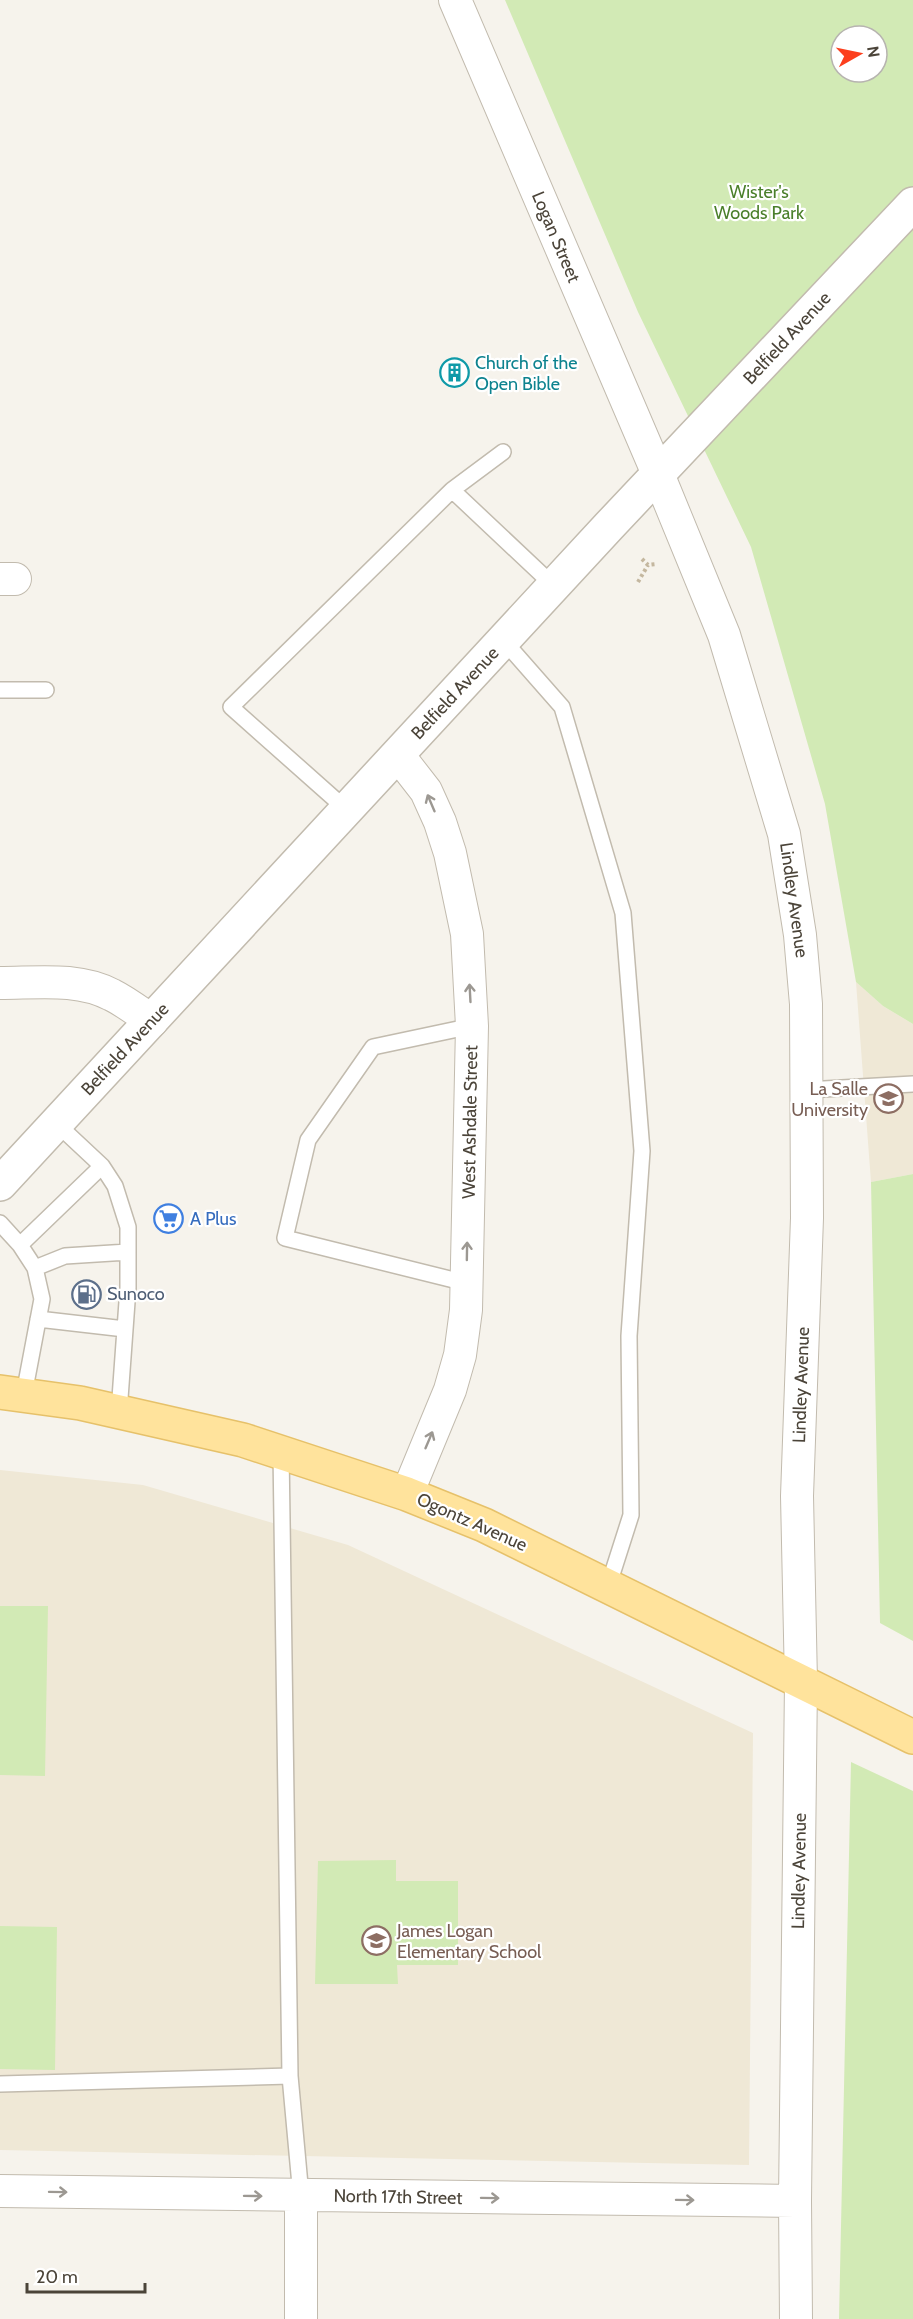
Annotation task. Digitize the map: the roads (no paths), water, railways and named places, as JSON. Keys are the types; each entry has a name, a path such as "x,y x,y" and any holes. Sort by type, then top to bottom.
{"main road":[{"name":"Ogontz Avenue","path":"12,1393 119,1412 243,1440 407,1494 484,1525 913,1737"}],"street":[{"name":"Logan Street","path":"455,0 658,474"},
{"name":"Belfield Avenue","path":"0,1184 658,474 913,204"},
{"name":"Lindley Avenue","path":"658,474 724,635 784,834 800,935 806,1004 807,1218 798,1496 801,1682 795,2201 796,2319"},
{"name":"West Ashdale Street","path":"398,755 426,791 450,853 467,934 472,1026 466,1310 460,1354 450,1390 407,1494"},
{"path":"0,983 65,983 88,986 112,995 152,1021"},
{"name":"North 17th Street","path":"0,2191 795,2201"},
{"path":"301,2319 302,2196"}],"lane":[{"path":"347,810 231,708 452,490 503,452"},
{"path":"452,490 554,586"},
{"path":"504,641 561,707 623,913 642,1151 629,1336 631,1515 608,1587"},
{"path":"0,690 46,690"},
{"path":"466,1283 285,1238 308,1140 373,1047 472,1026"},
{"path":"806,1090 913,1084"},
{"path":"56,1123 102,1166 115,1186 128,1227 128,1288 119,1412"},
{"path":"20,1245 102,1166"},
{"path":"0,1223 20,1245 35,1268 42,1299 38,1319 12,1393"},
{"path":"35,1268 65,1256 128,1252"},
{"path":"38,1319 125,1329"},
{"path":"280,1451 290,2076 302,2196"},
{"path":"0,2084 290,2076"}],"place":[{"name":"Church of the Open Bible","path":"454,373"},
{"name":"La Salle University","path":"889,1099"},
{"name":"A Plus","path":"169,1219"},
{"name":"Sunoco","path":"86,1294"},
{"name":"James Logan Elementary School","path":"376,1941"}],"park label":[{"name":"Wister's Woods Park","path":"759,202"}]}
